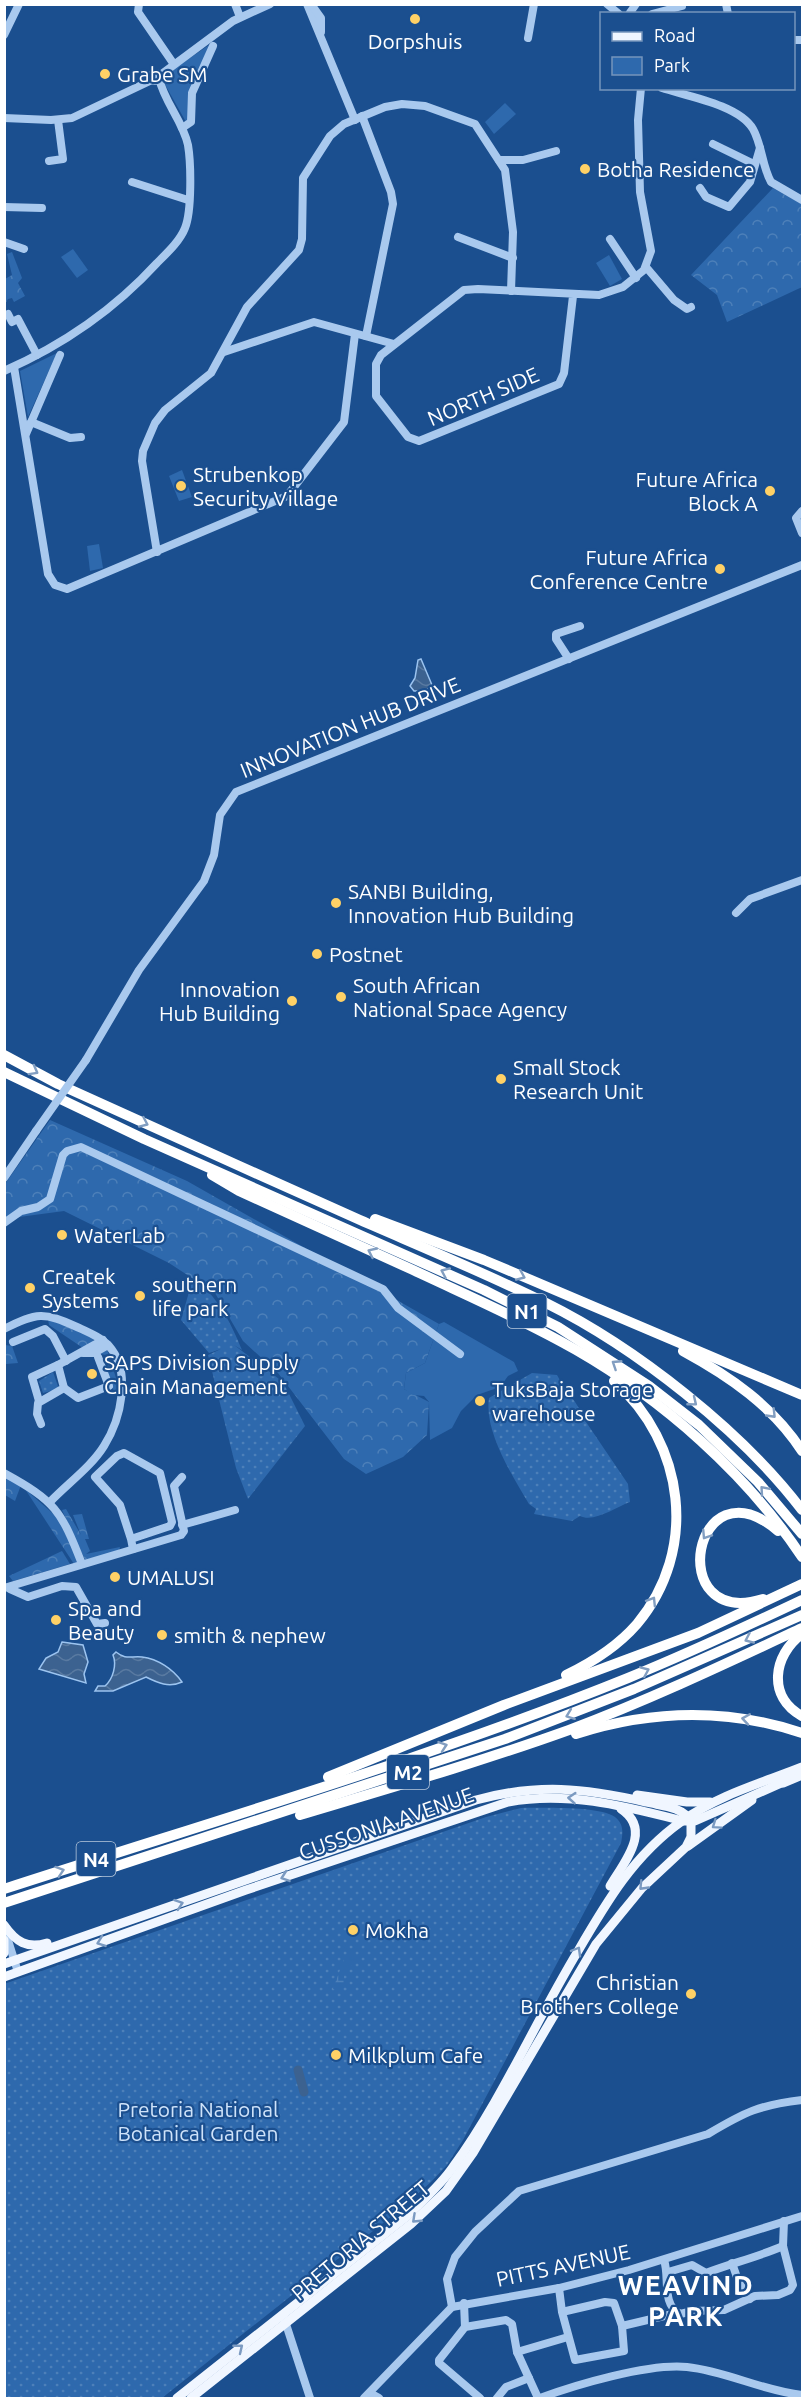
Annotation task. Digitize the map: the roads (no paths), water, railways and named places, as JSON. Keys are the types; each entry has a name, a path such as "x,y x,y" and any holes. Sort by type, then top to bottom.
{"highway":[{"name":"N1","path":"4,1055 58,1084 484,1275 582,1323 637,1359 707,1413 753,1455 802,1510"},
{"name":"N1","path":"4,1072 200,1164 484,1290 577,1338 649,1386 699,1425 758,1482 802,1534"},
{"path":"214,1155 236,1159 346,1208 484,1260 802,1395"},
{"path":"200,1164 219,1180 239,1191 473,1298 558,1340 621,1379 701,1442 751,1492 802,1557"},
{"path":"597,1308 730,1379 770,1411 802,1451"},
{"path":"504,1705 587,1664 623,1638 656,1596 667,1570 675,1539 677,1516 674,1483 669,1460 653,1427 619,1385 558,1340"},
{"path":"802,1557 771,1525 756,1516 743,1514 731,1515 715,1523 703,1538 698,1558 700,1571 707,1584 718,1595 733,1601 758,1601 802,1583"},
{"path":"188,1830 327,1777 504,1705 698,1633 802,1583"},
{"name":"M2","path":"188,1830 416,1755 570,1701 679,1656 802,1600"},
{"name":"M2","path":"4,1905 504,1739 634,1689 802,1615"},
{"path":"467,1765 607,1715 705,1674 802,1628"},
{"path":"802,1634 784,1652 777,1675 783,1698 802,1716"},
{"path":"4,1905 608,1724 663,1715 692,1714 744,1718 802,1733"},
{"name":"N4","path":"4,1889 188,1830"}],"main road":[{"path":"687,1820 716,1801 802,1767"},
{"path":"687,1820 704,1818 802,1775"},
{"name":"PRETORIA STREET","path":"191,2398 411,2224 446,2192 473,2153 596,1944 642,1887 686,1847 742,1806 786,1781"},
{"name":"CUSSONIA AVENUE","path":"9,1962 495,1795 554,1787 617,1795"},
{"path":"617,1795 695,1803 716,1801"},
{"path":"617,1795 672,1808 687,1820 691,1837 686,1847"},
{"name":"CUSSONIA AVENUE","path":"4,1977 495,1805 557,1797 612,1804 687,1820"},
{"path":"590,1929 637,1836 633,1819 612,1804"},
{"name":"PRETORIA STREET","path":"177,2398 406,2217 453,2168 590,1929 629,1869 668,1832 687,1820"},
{"path":"4,1926 15,1940 30,1946 77,1934 89,1935"},
{"path":"4,1940 4,1953"}],"street":[{"path":"4,35 19,4"},
{"path":"139,4 138,12 173,63"},
{"path":"235,4 239,15"},
{"path":"155,77 239,15 258,4"},
{"path":"4,118 58,120 82,115 155,77 239,15 270,4"},
{"path":"310,4 391,192 393,207 366,336"},
{"path":"528,38 534,4"},
{"path":"662,12 682,8"},
{"path":"182,128 191,122 192,93 213,46"},
{"path":"4,371 66,341 132,290 183,232 187,224 188,153 182,128 155,77"},
{"path":"224,352 314,322 394,344 464,290 573,296 606,294 636,278 646,267 651,251 640,196 638,120 641,90"},
{"path":"668,90 736,113 753,128 771,182 802,200"},
{"path":"157,552 142,453 158,417 206,379 224,352 247,307 300,248 303,183 306,171 330,136 344,124 402,104 429,107 473,122 499,160 508,183 513,225 511,291"},
{"path":"49,161 63,159 58,120"},
{"path":"713,144 754,164"},
{"path":"700,188 706,197 729,207 734,198 747,189 760,148"},
{"path":"499,160 524,160 556,151"},
{"path":"132,182 188,200"},
{"path":"4,207 42,208"},
{"path":"458,237 513,258"},
{"path":"610,239 636,278"},
{"path":"4,242 24,249"},
{"path":"646,267 674,300 687,309 691,307"},
{"name":"NORTH SIDE","path":"394,344 377,360 374,392 408,437 421,441 560,382 564,373 573,296"},
{"path":"8,314 12,322 18,319 37,355"},
{"path":"14,367 47,570 55,585 71,588 281,500 293,490 344,422 355,334"},
{"path":"25,436 60,355"},
{"path":"31,422 70,438 81,437"},
{"path":"802,511 796,518 802,533"},
{"name":"INNOVATION HUB DRIVE","path":"4,1178 86,1060 139,970 204,881 214,855 220,815 236,792 802,566"},
{"path":"569,659 555,637 560,626 580,626"},
{"path":"736,913 750,899 802,880"},
{"path":"4,1224 14,1216 45,1205 50,1199 63,1155 67,1150 81,1147 192,1197 297,1251 378,1286 411,1319 460,1354"},
{"path":"4,1329 30,1316 47,1315 105,1343 114,1354 120,1377 121,1399 105,1445 50,1502"},
{"path":"13,1342 45,1329 53,1336 62,1363 64,1388"},
{"path":"41,1424 36,1411 39,1401 32,1377 83,1353 94,1353 105,1343"},
{"path":"64,1388 75,1398 81,1398 109,1386 98,1357"},
{"path":"39,1401 64,1388"},
{"path":"95,1477 117,1456 124,1453 160,1473 172,1524 131,1539"},
{"path":"86,1466 120,1505 133,1549"},
{"path":"4,1473 50,1502 62,1518 82,1564"},
{"path":"7,1588 178,1537 184,1533 174,1486 182,1477"},
{"path":"182,1525 235,1510"},
{"path":"7,1588 28,1597 62,1586 76,1587 97,1624 105,1623"},
{"path":"4,1926 9,1962 18,1972"},
{"path":"452,2307 447,2279 455,2258 475,2232 519,2191 708,2134 747,2110 802,2100"},
{"name":"PITTS AVENUE","path":"367,2396 452,2307 464,2303 559,2288 664,2260 802,2216"},
{"path":"622,2326 677,2313 720,2311 750,2299 778,2295 790,2290 792,2281 783,2246 784,2222"},
{"path":"668,2272 692,2265 704,2273 758,2257 783,2246"},
{"path":"664,2260 668,2272 669,2303 677,2313"},
{"path":"732,2263 739,2283 750,2299"},
{"path":"559,2288 562,2312 576,2361 622,2353 625,2346 617,2306 611,2302 562,2312"},
{"path":"464,2303 465,2327 439,2363 480,2398"},
{"path":"280,2315 310,2398"},
{"path":"465,2327 509,2321 517,2352 539,2398 590,2382 675,2367 697,2369 802,2395"},
{"path":"284,2326 305,2398"},
{"path":"517,2352 568,2337"},
{"path":"497,2398 506,2387 529,2378"},
{"path":"367,2396 379,2398"}],"water":[{"path":"421,659 432,685 426,691 414,691 410,686 415,678 418,660"},
{"path":"62,1642 83,1645 88,1662 84,1674 86,1683 39,1669 46,1658 58,1652"},
{"path":"116,1652 125,1657 142,1657 159,1662 170,1669 182,1682 168,1685 146,1677 113,1691 95,1691 98,1686 105,1686 110,1680 114,1672 113,1655"}],"waterway":[{"path":"298,2070 304,2092"}],"place":[{"name":"Dorpshuis","path":"415,19"},
{"name":"Grabe SM","path":"105,74"},
{"name":"Botha Residence","path":"585,169"},
{"name":"Strubenkop Security Village","path":"181,486"},
{"name":"Future Africa Block A","path":"770,491"},
{"name":"Future Africa Conference Centre","path":"720,569"},
{"name":"SANBI Building, Innovation Hub Building","path":"336,903"},
{"name":"Postnet","path":"317,954"},
{"name":"South African National Space Agency","path":"341,997"},
{"name":"Innovation Hub Building","path":"292,1001"},
{"name":"Small Stock Research Unit","path":"501,1079"},
{"name":"WaterLab","path":"62,1235"},
{"name":"Createk Systems","path":"30,1288"},
{"name":"southern life park","path":"140,1296"},
{"name":"SAPS Division Supply Chain Management","path":"92,1374"},
{"name":"TuksBaja Storage warehouse","path":"480,1401"},
{"name":"UMALUSI","path":"115,1577"},
{"name":"Spa and Beauty","path":"56,1620"},
{"name":"smith & nephew","path":"162,1635"},
{"name":"Mokha","path":"353,1930"},
{"name":"Christian Brothers College","path":"691,1994"},
{"name":"Milkplum Cafe","path":"336,2055"}],"district":[{"name":"WEAVIND PARK","path":"686,2300"}],"park label":[{"name":"Pretoria National Botanical Garden","path":"198,2121"}]}
